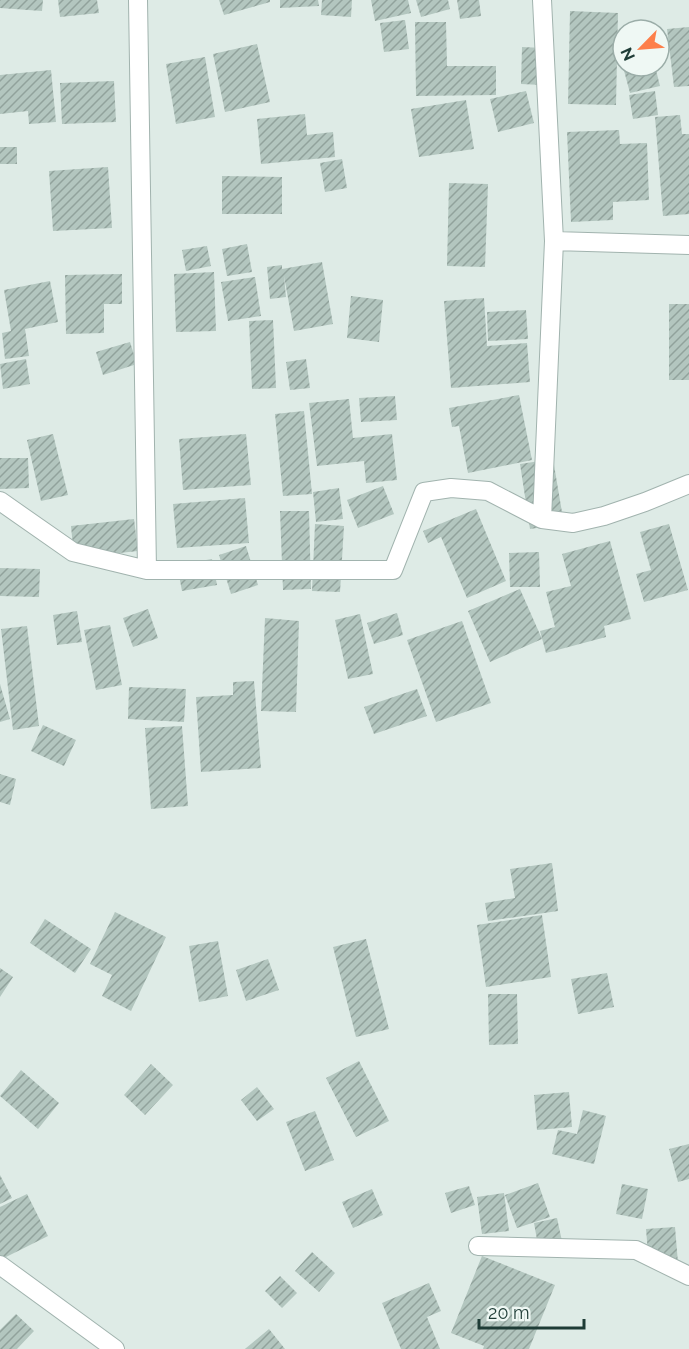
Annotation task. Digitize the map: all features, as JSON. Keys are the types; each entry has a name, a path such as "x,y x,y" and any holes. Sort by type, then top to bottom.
{"street":[{"path":"138,0 147,570"},
{"path":"542,0 554,241 542,519"},
{"path":"554,241 689,245"},
{"path":"0,501 73,552 147,570 393,570 424,492 451,488 488,491 542,519 573,523 604,516 689,484"},
{"path":"478,1246 636,1250 689,1276"},
{"path":"0,1265 116,1349"}],"building":[{"path":"0,0 43,0 42,11 0,8"},
{"path":"58,0 97,0 99,13 60,17"},
{"path":"219,0 270,0 270,2 224,15"},
{"path":"280,0 318,0 319,6 280,8"},
{"path":"322,0 352,0 351,17 321,15"},
{"path":"371,0 408,0 411,13 375,21"},
{"path":"416,0 448,0 450,9 421,17"},
{"path":"457,0 479,0 481,16 460,19"},
{"path":"570,11 618,13 618,18 611,18 611,78 617,78 616,105 568,104"},
{"path":"405,20 409,49 384,52 380,23"},
{"path":"415,22 446,22 447,66 496,66 496,95 416,96"},
{"path":"689,27 689,86 674,87 671,29"},
{"path":"257,44 270,102 225,112 213,54"},
{"path":"522,47 544,48 542,85 521,84"},
{"path":"205,57 215,117 176,124 166,64"},
{"path":"51,70 56,122 29,124 28,111 0,114 0,75"},
{"path":"626,78 658,78 660,86 630,93"},
{"path":"114,81 116,122 62,124 60,83"},
{"path":"526,91 534,123 498,132 490,99"},
{"path":"655,91 658,115 633,119 629,95"},
{"path":"466,100 474,149 419,157 411,109"},
{"path":"305,114 307,135 333,132 335,157 261,164 257,119"},
{"path":"680,115 682,134 689,134 689,214 663,216 655,117"},
{"path":"619,130 620,144 647,143 649,200 613,202 613,220 571,222 567,132"},
{"path":"0,147 17,147 17,164 0,164"},
{"path":"342,159 347,188 325,192 320,163"},
{"path":"108,167 112,228 53,231 49,171"},
{"path":"222,176 282,177 282,214 222,214"},
{"path":"449,183 488,184 485,267 447,266"},
{"path":"247,244 252,272 227,276 222,249"},
{"path":"207,246 211,266 186,271 182,250"},
{"path":"322,262 333,324 294,331 284,276 286,297 270,299 267,267 282,265 282,269"},
{"path":"214,272 216,331 176,332 174,274"},
{"path":"122,274 122,304 104,304 104,333 66,334 65,275"},
{"path":"255,277 261,316 228,321 221,282"},
{"path":"50,281 58,322 25,329 29,356 5,359 2,333 11,331 4,290"},
{"path":"351,296 383,300 379,342 347,338"},
{"path":"484,298 487,346 527,343 530,382 451,388 444,301"},
{"path":"669,304 689,304 689,380 669,380"},
{"path":"526,310 528,339 488,341 487,312"},
{"path":"273,320 276,388 252,389 249,321"},
{"path":"130,342 137,364 103,375 96,352"},
{"path":"26,359 30,384 3,389 0,364"},
{"path":"306,359 310,388 290,390 286,362"},
{"path":"519,395 532,460 468,473 459,426 452,427 449,408"},
{"path":"395,396 397,420 361,422 359,398"},
{"path":"349,399 353,438 392,434 397,480 366,483 364,461 317,466 309,403"},
{"path":"304,411 312,494 283,496 275,414"},
{"path":"53,434 68,495 41,501 27,440"},
{"path":"246,434 251,485 183,490 179,439"},
{"path":"0,458 28,458 29,488 0,489"},
{"path":"553,459 564,524 530,529 520,464"},
{"path":"383,486 394,514 358,528 347,500"},
{"path":"339,488 343,519 316,522 313,492"},
{"path":"245,498 249,543 177,548 173,504"},
{"path":"476,509 506,581 467,598 441,537 428,543 423,531"},
{"path":"280,511 309,511 311,589 283,590"},
{"path":"134,519 138,551 74,558 71,526"},
{"path":"315,524 344,526 340,592 312,591"},
{"path":"669,524 688,590 644,602 636,574 651,570 640,532"},
{"path":"610,541 631,619 604,626 606,637 546,653 540,631 555,627 546,592 571,586 562,554"},
{"path":"246,546 258,585 231,594 219,555"},
{"path":"539,552 540,587 510,587 509,553"},
{"path":"212,559 217,585 182,591 177,565"},
{"path":"0,568 40,569 39,597 0,596"},
{"path":"520,589 542,639 490,662 468,611"},
{"path":"148,609 158,638 133,647 123,618"},
{"path":"77,611 82,642 57,645 53,615"},
{"path":"397,613 403,635 374,644 367,623"},
{"path":"360,614 373,674 348,679 335,620"},
{"path":"265,618 299,621 296,712 261,711"},
{"path":"462,621 491,703 436,722 407,640"},
{"path":"110,625 122,685 96,690 84,630"},
{"path":"27,626 39,726 13,730 1,629"},
{"path":"254,681 261,768 201,772 196,697 233,695 233,682"},
{"path":"0,684 10,719 0,722"},
{"path":"129,687 186,689 184,722 128,719"},
{"path":"417,689 427,716 374,734 364,707"},
{"path":"43,725 76,740 64,766 31,751"},
{"path":"182,726 188,806 151,809 145,728"},
{"path":"0,774 16,779 10,805 0,802"},
{"path":"552,863 558,911 488,921 485,903 515,898 510,869"},
{"path":"115,912 166,937 131,1011 102,996 112,975 90,964"},
{"path":"542,915 551,977 486,987 477,925"},
{"path":"45,919 91,949 75,973 30,943"},
{"path":"366,939 389,1029 356,1037 333,947"},
{"path":"218,941 228,996 199,1002 189,946"},
{"path":"268,959 279,990 246,1001 236,970"},
{"path":"0,968 13,977 0,997"},
{"path":"607,973 614,1007 578,1014 571,979"},
{"path":"488,994 517,994 518,1044 489,1045"},
{"path":"359,1061 389,1121 356,1137 326,1078"},
{"path":"151,1064 173,1085 145,1115 124,1095"},
{"path":"21,1070 59,1103 38,1129 0,1096"},
{"path":"257,1087 274,1109 257,1121 241,1100"},
{"path":"569,1092 572,1127 537,1130 534,1095"},
{"path":"583,1110 606,1116 594,1164 552,1154 558,1130 577,1134"},
{"path":"315,1111 334,1160 305,1171 286,1122"},
{"path":"689,1144 689,1179 678,1182 669,1149"},
{"path":"0,1175 12,1198 0,1204"},
{"path":"538,1183 550,1217 517,1228 505,1195"},
{"path":"622,1184 648,1189 642,1219 616,1214"},
{"path":"469,1186 475,1205 451,1213 445,1193"},
{"path":"372,1189 383,1215 353,1228 342,1202"},
{"path":"504,1193 509,1231 482,1234 477,1197"},
{"path":"27,1194 48,1236 0,1260 0,1207"},
{"path":"557,1218 563,1246 539,1251 534,1223"},
{"path":"675,1227 678,1263 649,1265 646,1229"},
{"path":"312,1252 335,1273 319,1292 295,1271"},
{"path":"482,1256 555,1285 529,1349 483,1349 484,1346 451,1333"},
{"path":"280,1276 297,1293 282,1308 265,1291"},
{"path":"429,1283 441,1311 427,1317 440,1349 401,1349 382,1303"},
{"path":"16,1314 34,1331 17,1349 0,1349 0,1330"},
{"path":"269,1329 285,1349 245,1349"}]}
